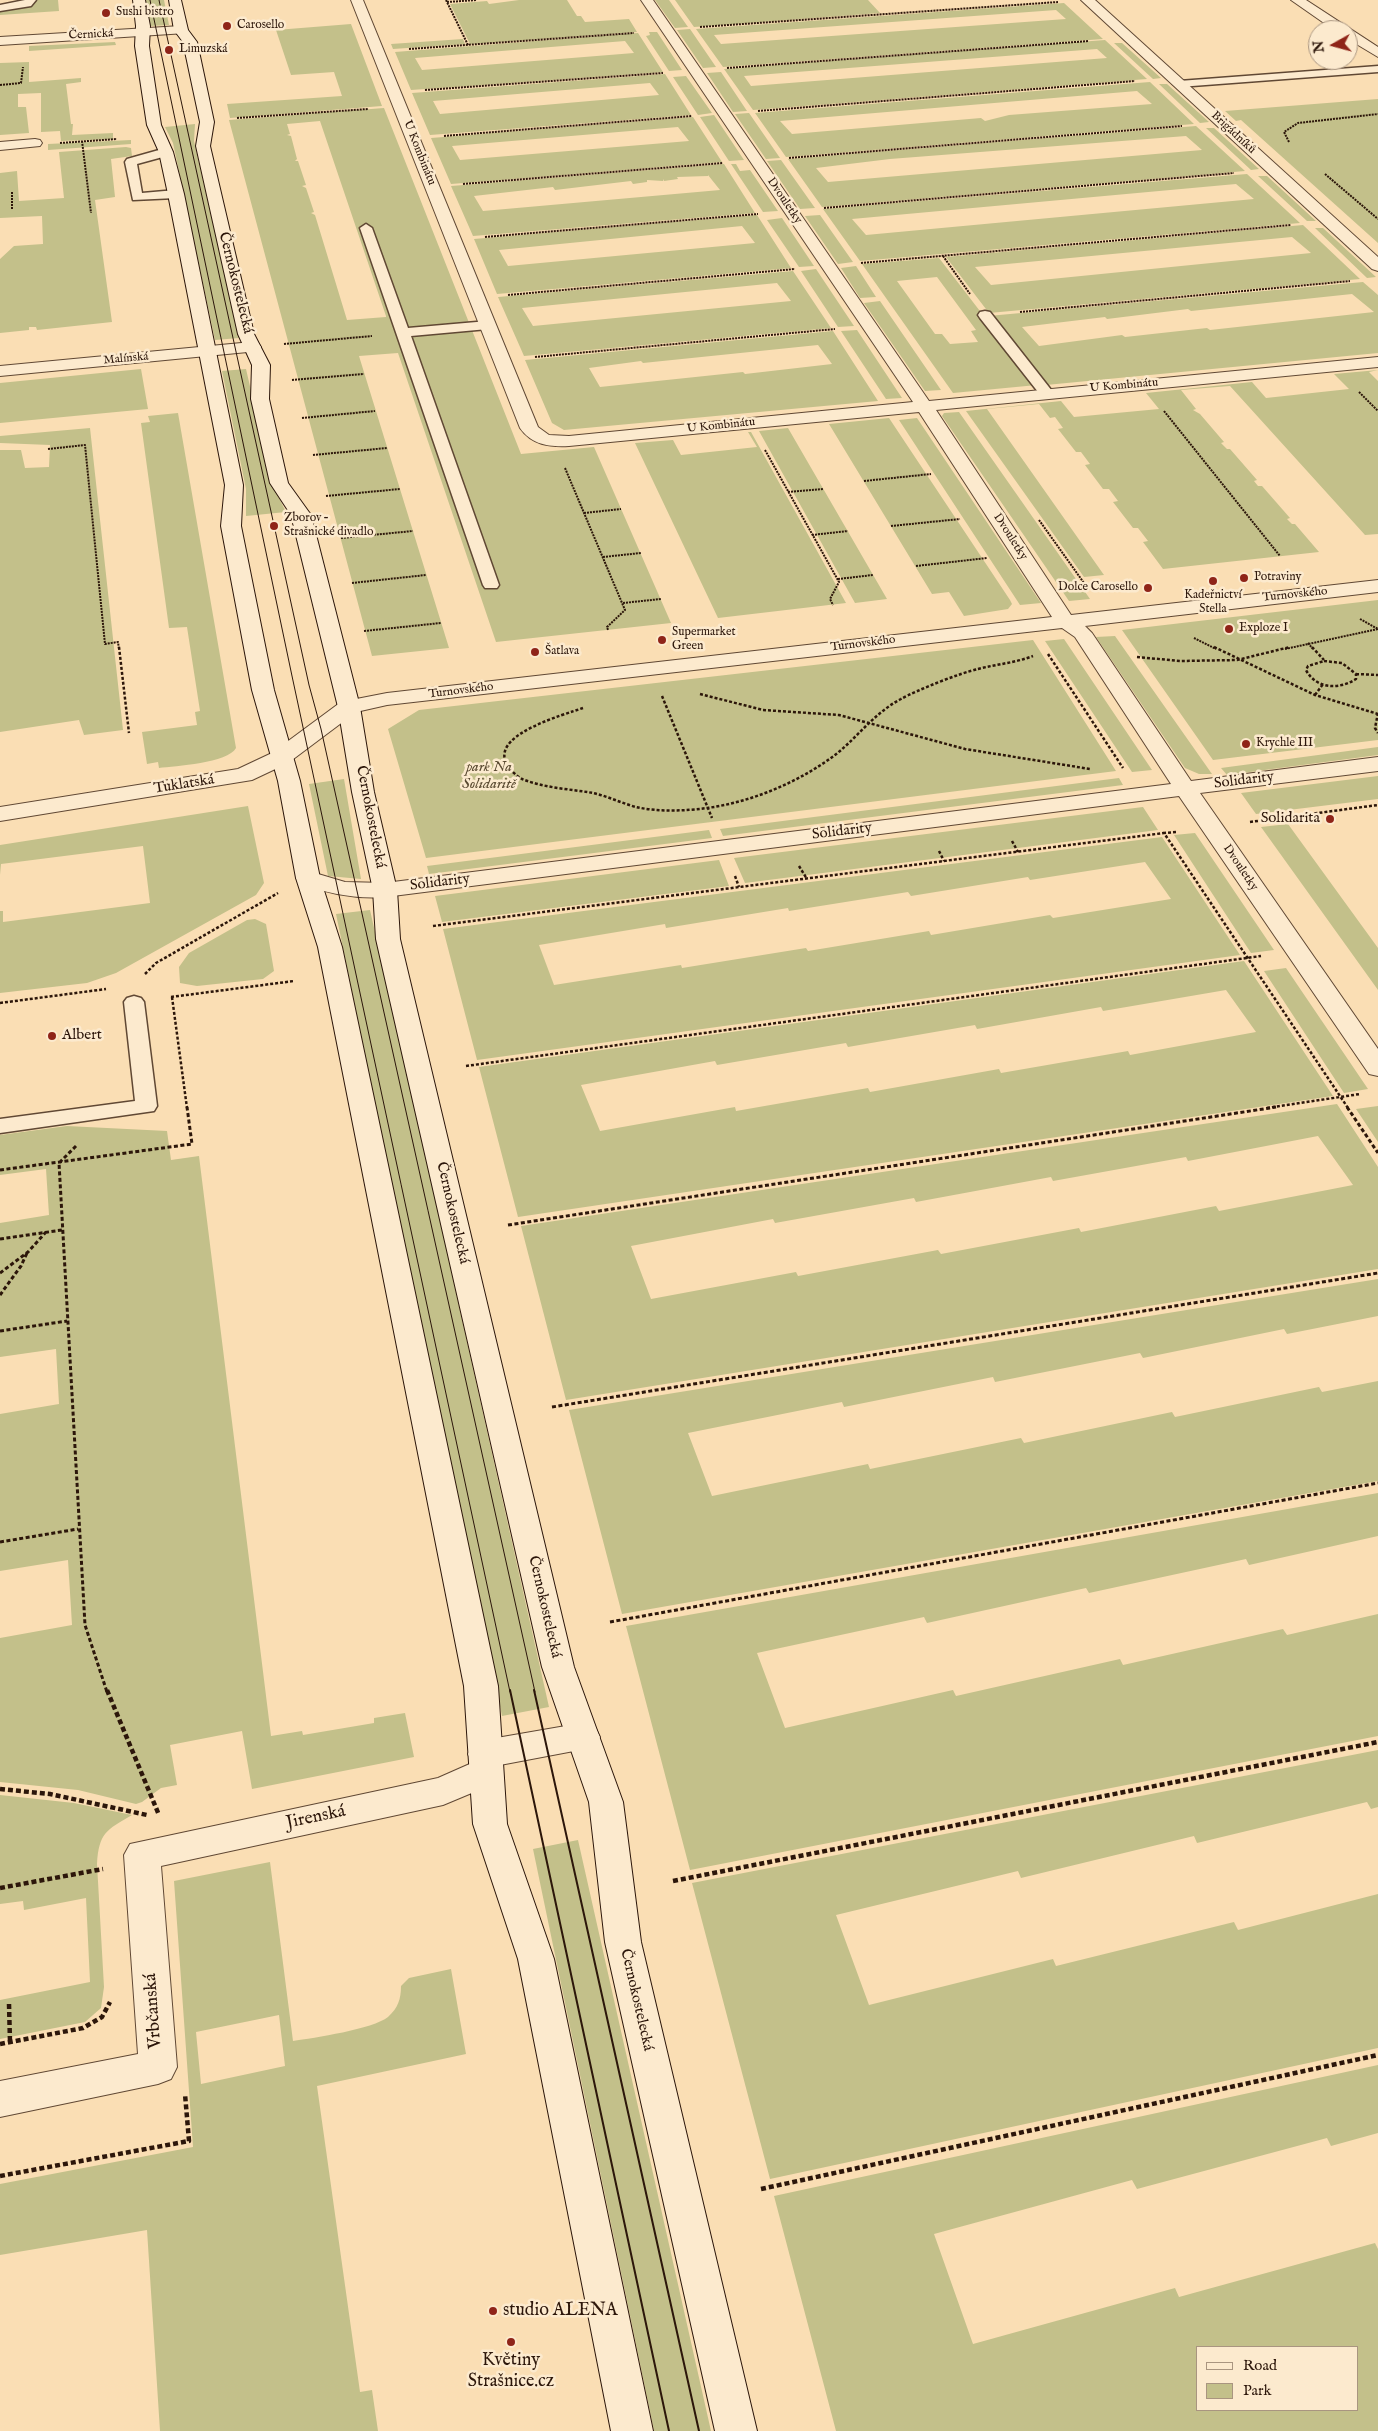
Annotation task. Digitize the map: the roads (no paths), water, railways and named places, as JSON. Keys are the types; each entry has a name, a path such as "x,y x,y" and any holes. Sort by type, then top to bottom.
{"street":[{"path":"139,0 154,125 166,152 176,194 234,485 231,526 263,690 280,758 289,781 308,878 330,947 481,1686 490,1824 536,1959 632,2431"},
{"name":"Černokostelecká","path":"174,0 180,24 190,42 192,51 207,122 203,146 244,326 261,365 260,399 279,482 301,516 349,707 363,792 385,890 388,939 558,1667 606,1802 623,1942 736,2431"},
{"name":"U Kombinátu","path":"356,0 379,51 529,428 537,438 551,442 1378,362"},
{"name":"Dvouletky","path":"647,0 924,406 1065,621 1082,634 1185,788 1378,1068"},
{"name":"Brigádníků","path":"1088,0 1378,266"},
{"path":"1297,0 1328,20"},
{"name":"Černická","path":"0,40 142,33 180,24"},
{"path":"1358,39 1374,48"},
{"path":"0,146 35,143"},
{"name":"Malínská","path":"0,371 252,347"},
{"name":"Turnovského","path":"349,707 387,699 1378,586"},
{"name":"Tuklatská","path":"0,814 244,775 280,758 349,707"},
{"name":"Solidarity","path":"308,878 326,885 357,892 385,890 1378,764"},
{"name":"Jirenská","path":"143,1839 443,1791 486,1763 583,1737"},
{"name":"Vrbčanská","path":"0,2099 158,2067 143,1839"}],"lane":[{"path":"0,8 17,6 31,0"},
{"path":"1176,81 1378,69"},
{"path":"166,152 131,162 137,197 176,194"},
{"path":"366,228 404,332 490,585"},
{"path":"985,315 1047,394"},
{"path":"404,332 488,325"},
{"path":"0,1126 146,1106 134,1002"}],"tram line":[{"path":"150,0 292,676 510,1692"},
{"path":"159,0 309,685 321,729 535,1692"},
{"path":"510,1690 669,2431"},
{"path":"534,1690 699,2431"}],"place":[{"name":"Sushi bistro","path":"106,13"},
{"name":"Carosello","path":"227,26"},
{"name":"Limuzská","path":"169,50"},
{"name":"Zborov – Strašnické divadlo","path":"274,526"},
{"name":"Potraviny","path":"1244,578"},
{"name":"Kadeřnictví Stella","path":"1213,581"},
{"name":"Dolce Carosello","path":"1148,588"},
{"name":"Exploze I","path":"1229,629"},
{"name":"Supermarket Green","path":"662,640"},
{"name":"Šatlava","path":"535,652"},
{"name":"Krychle III","path":"1246,744"},
{"name":"Solidarita","path":"1330,819"},
{"name":"Albert","path":"52,1036"},
{"name":"studio ALENA","path":"493,2311"},
{"name":"Květiny Strašnice.cz","path":"511,2342"}],"park label":[{"name":"park Na Solidaritě","path":"489,776"}]}
